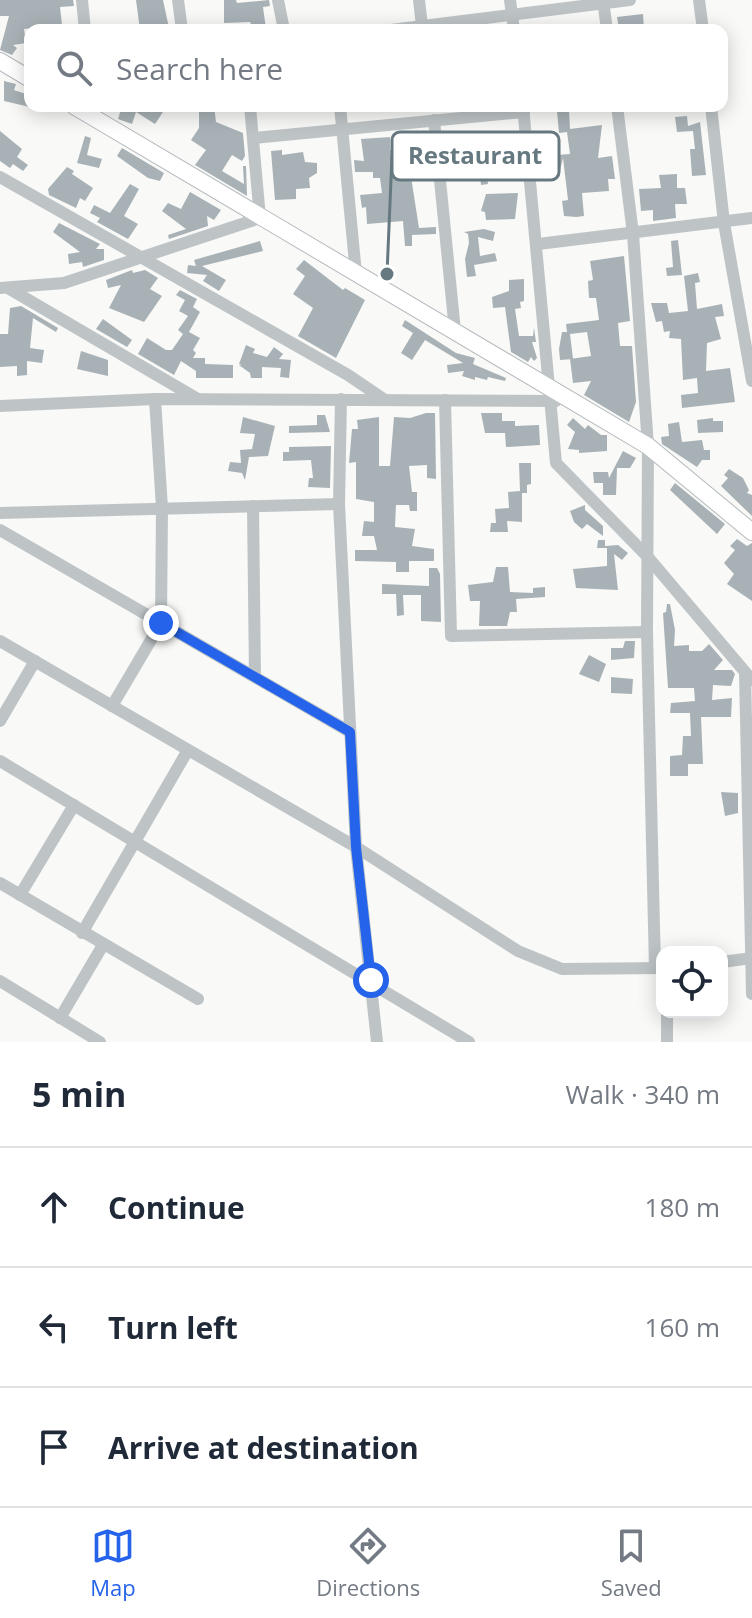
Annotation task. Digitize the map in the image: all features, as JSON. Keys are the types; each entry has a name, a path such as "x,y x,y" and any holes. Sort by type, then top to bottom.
{"main road":[{"path":"0,61 24,73"},
{"path":"84,112 455,331 550,395 575,401 648,446 752,532"}],"street":[{"path":"82,0 84,24"},
{"path":"178,0 181,24"},
{"path":"278,0 283,24"},
{"path":"419,0 422,24"},
{"path":"510,0 513,24"},
{"path":"438,24 630,0"},
{"path":"699,0 702,24"},
{"path":"603,2 606,24"},
{"path":"2,286 64,283 260,218 251,112"},
{"path":"341,112 356,274"},
{"path":"253,138 499,112"},
{"path":"523,112 556,463 646,555 749,676 752,994"},
{"path":"618,112 633,234 648,446 647,632 657,946"},
{"path":"712,112 724,223 752,381"},
{"path":"434,120 455,331"},
{"path":"0,177 348,375 385,400"},
{"path":"538,244 752,218"},
{"path":"2,286 198,399"},
{"path":"0,406 155,399 445,400 550,395"},
{"path":"112,706 161,623 162,508 155,399"},
{"path":"341,399 339,504 356,847 377,1042"},
{"path":"445,400 451,636 647,632"},
{"path":"0,513 339,504"},
{"path":"253,506 255,677"},
{"path":"0,530 350,732"},
{"path":"0,641 356,847 542,963 562,969 656,968"},
{"path":"0,721 35,661"},
{"path":"82,933 188,750"},
{"path":"0,761 371,980 469,1042"},
{"path":"20,895 74,805"},
{"path":"0,883 198,999"},
{"path":"60,1018 103,945"},
{"path":"728,961 751,958"},
{"path":"0,981 100,1042"},
{"path":"667,1018 667,1042"}],"building":[{"path":"0,0 73,0 74,6 60,7 62,24 24,24 24,43 13,45 17,48 12,55 0,50 9,16 0,16"},
{"path":"136,0 163,0 168,24 139,24"},
{"path":"224,0 236,0 237,3 269,0 270,6 263,7 265,24 224,23"},
{"path":"643,14 644,24 618,24 617,17"},
{"path":"4,81 16,84 14,90 24,93 24,106 4,101"},
{"path":"120,112 136,112 132,124 118,119"},
{"path":"136,112 163,112 155,124"},
{"path":"199,112 215,112 216,122 243,133 245,156 242,161 232,155 222,171 244,184 243,166 246,166 247,196 195,165 206,150 191,140 199,128"},
{"path":"557,112 569,112 570,129 602,125 598,158 612,156 615,179 608,179 609,191 582,193 584,216 564,216 562,201 568,200 563,158 559,174 546,176 545,156 570,154 567,132 559,133"},
{"path":"687,116 688,126 700,122 706,175 692,176 690,149 695,149 693,131 677,132 675,117"},
{"path":"0,131 22,149 17,157 28,165 23,171 13,164 10,168 0,161"},
{"path":"85,136 91,138 87,155 102,159 99,168 77,163"},
{"path":"390,137 390,150 407,151 419,228 436,227 436,234 412,235 412,246 405,246 403,221 367,224 366,207 362,208 360,195 382,193 380,178 373,178 373,172 355,172 354,160 364,161 361,139"},
{"path":"484,141 488,184 481,185 479,164 471,166 469,143"},
{"path":"122,148 164,173 160,181 148,178 117,156"},
{"path":"282,150 282,155 303,152 305,162 317,163 317,173 309,178 310,188 296,189 296,199 275,200 271,151"},
{"path":"67,167 93,188 85,201 80,198 76,208 49,195 48,189"},
{"path":"677,174 677,188 685,188 687,204 675,204 676,218 653,221 653,210 641,211 639,189 661,188 659,175"},
{"path":"130,184 139,189 124,216 138,224 128,239 97,222 100,218 90,213 94,205 110,213"},
{"path":"190,192 221,210 214,220 207,216 208,226 169,239 168,235 186,229 162,211 168,203 181,209"},
{"path":"518,193 515,219 486,220 485,212 481,211 486,194"},
{"path":"59,223 100,244 96,249 104,249 104,260 83,267 82,262 69,264 68,254 80,252 53,232"},
{"path":"484,229 495,232 493,241 478,237 480,256 495,253 497,261 474,265 476,276 467,277 465,259 469,243 468,234 464,232"},
{"path":"678,240 682,275 667,276 666,268 673,267 671,241"},
{"path":"260,241 263,251 202,266 226,280 219,291 203,281 207,275 187,273 188,265 196,266 194,260"},
{"path":"624,256 630,321 618,323 620,346 632,346 636,402 629,422 584,395 591,381 573,383 570,359 560,360 559,349 562,332 567,332 566,324 599,320 596,298 589,298 588,281 593,280 590,261","holes":["587,332 591,356 573,359 570,334"]},
{"path":"304,260 343,290 345,288 365,300 336,358 298,336 313,308 293,294 305,276 296,269"},
{"path":"132,270 133,273 145,270 158,278 150,289 162,296 144,322 109,308 121,285 108,288 106,280"},
{"path":"698,273 700,282 695,283 697,309 722,304 724,316 715,317 721,339 707,343 706,371 730,368 735,402 682,408 681,395 698,393 697,378 683,380 681,339 669,338 670,331 664,332 662,321 656,322 651,303 667,303 669,313 688,311 684,276"},
{"path":"524,279 524,301 520,302 521,308 515,309 519,336 533,336 534,328 536,342 532,342 537,358 534,361 531,357 528,362 511,352 505,307 493,308 492,297 509,291 509,280"},
{"path":"180,290 197,299 193,307 200,312 189,332 200,338 193,350 196,353 193,358 205,358 205,364 233,365 233,378 196,378 196,371 181,361 174,375 138,354 147,338 166,350 172,350 183,334 178,330 188,316 179,311 185,300 176,295"},
{"path":"21,306 58,328 56,332 33,318 30,348 44,350 42,363 27,361 27,375 17,376 17,366 0,367 0,334 8,334 10,308"},
{"path":"103,319 132,340 127,347 96,329"},
{"path":"405,320 456,353 475,358 473,364 506,378 505,381 488,377 487,380 475,377 475,380 462,376 464,371 448,373 447,365 463,363 425,340 412,360 401,353 413,333 402,326"},
{"path":"246,345 255,349 253,353 267,357 274,347 283,354 279,359 291,360 289,378 280,377 281,368 262,367 262,378 251,378 250,373 239,365 242,365 239,364"},
{"path":"81,351 108,360 108,376 77,369"},
{"path":"435,413 436,479 427,478 427,465 409,466 412,492 417,492 417,511 410,511 409,505 396,505 395,527 415,529 412,546 434,549 434,561 409,561 409,572 396,572 396,562 355,561 355,550 377,550 374,536 362,536 364,521 374,522 374,502 356,499 356,462 349,463 352,429 358,429 357,420 379,417 379,466 390,466 394,417 410,418"},
{"path":"481,413 502,413 502,421 515,421 515,426 539,425 540,445 506,447 505,433 485,433"},
{"path":"317,415 325,415 330,432 289,433 289,426 317,425"},
{"path":"243,417 275,426 268,456 249,457 245,480 242,473 228,471 230,462 241,463 240,450 252,449 255,434 240,433"},
{"path":"573,418 585,429 588,425 601,435 607,435 607,451 579,453 579,450 568,449 575,432 567,425"},
{"path":"713,418 713,421 723,421 723,432 698,433 697,420"},
{"path":"679,422 682,442 702,440 704,450 710,450 710,460 702,460 697,467 662,444 661,437 669,436 668,424"},
{"path":"331,446 330,488 308,487 309,478 313,478 311,460 283,461 283,452 289,452 289,447"},
{"path":"623,451 636,458 630,468 617,468 616,495 603,495 603,483 594,483 593,472 608,472 609,478"},
{"path":"519,463 531,463 531,484 527,485 527,493 522,493 522,522 507,521 508,532 490,532 491,523 496,523 495,509 509,508 508,492 520,491"},
{"path":"729,469 743,478 749,490 747,493 752,495 752,516 721,486 728,478 724,475"},
{"path":"675,483 725,524 717,534 670,490"},
{"path":"585,505 585,510 603,526 603,536 587,524 582,529 574,522 570,511"},
{"path":"737,539 747,546 752,543 752,601 727,584 734,574 724,563 735,550 730,546"},
{"path":"598,540 605,540 605,546 618,545 628,553 622,560 614,554 618,590 576,588 573,569 607,566 607,548 597,548"},
{"path":"496,567 508,567 510,592 533,593 533,588 545,587 545,597 516,599 517,612 510,612 507,626 479,626 480,601 470,601 468,585 493,582"},
{"path":"429,568 437,568 440,574 441,622 421,621 421,595 403,595 404,615 397,616 396,594 382,594 382,584 429,586"},
{"path":"670,604 675,630 674,646 689,645 689,651 702,651 709,644 723,660 714,670 732,670 735,674 731,686 713,685 712,700 732,698 731,717 701,717 703,764 688,764 688,776 670,776 670,756 682,755 683,736 691,736 690,713 670,713 671,703 695,701 694,688 668,688 663,613"},
{"path":"625,641 635,641 634,658 611,660 611,648 623,648"},
{"path":"589,655 606,664 599,682 579,674"},
{"path":"611,677 633,679 632,694 611,693"},
{"path":"721,792 738,793 738,813 725,816"}],"place":[{"name":"Restaurant","path":"387,274"}],"route":[{"path":"161,623 350,732 356,847 371,980"}]}
